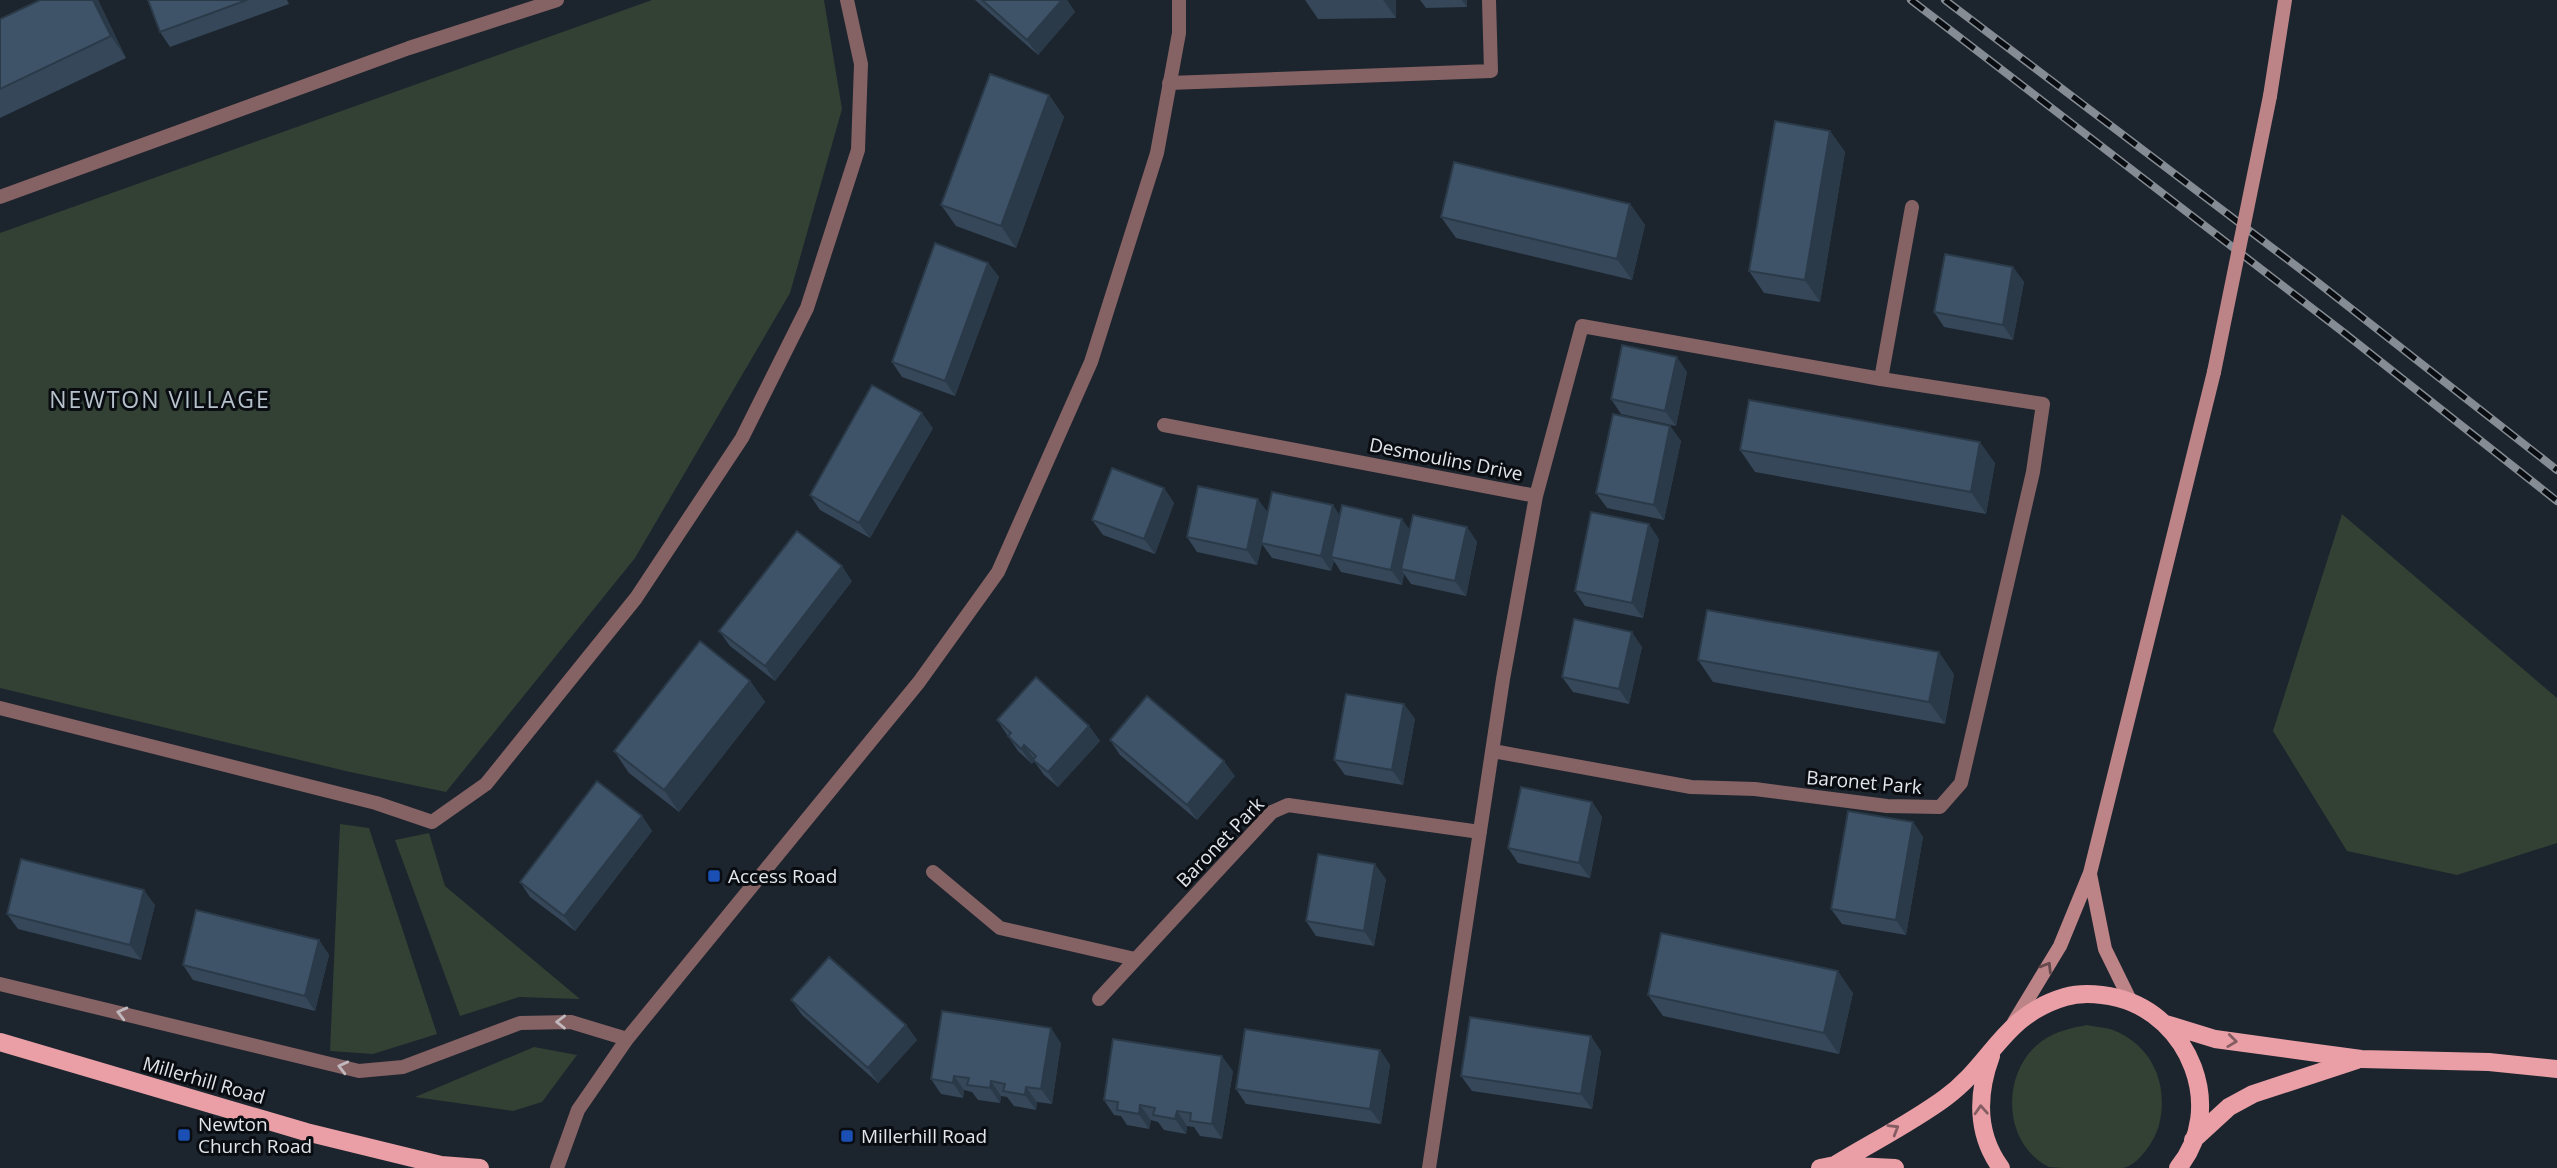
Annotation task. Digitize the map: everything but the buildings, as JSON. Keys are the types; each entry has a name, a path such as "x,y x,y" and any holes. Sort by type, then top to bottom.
{"main road":[{"path":"1828,1166 1946,1097 1994,1049 2060,946 2090,873 2214,372 2270,96 2285,0"},
{"path":"2090,873 2105,949 2132,1002"},
{"path":"2011,1026 2038,1007 2068,996 2100,994 2132,1002 2150,1011 2166,1024 2184,1047 2196,1076 2200,1096 2199,1116 2193,1140 2178,1168"},
{"path":"2166,1024 2215,1039 2361,1059 2489,1062 2557,1069"},
{"name":"Millerhill Road","path":"0,1042 306,1132 441,1166 480,1168"},
{"path":"1994,1049 1983,1078 1980,1108 1985,1138 2001,1168"},
{"path":"2193,1140 2229,1107 2253,1094 2361,1059"},
{"path":"1828,1166 1895,1168"}],"street":[{"path":"0,197 409,48 557,0"},
{"path":"0,708 376,803 432,821 486,783 644,587 742,438 807,308 858,150 861,64 847,0"},
{"path":"558,1168 578,1110 627,1039 919,682 998,572 1091,362 1157,153 1179,33 1179,0"},
{"path":"1169,83 1491,71 1489,0"},
{"path":"1536,496 1582,326 1881,379 1912,207"},
{"name":"Baronet Park","path":"1493,751 1691,787 1755,789 1887,806 1940,807 1961,783 2033,472 2043,404 1881,379"},
{"name":"Desmoulins Drive","path":"1164,425 1536,496 1503,679 1493,751"},
{"path":"1429,1168 1493,751"},
{"name":"Baronet Park","path":"1099,999 1272,811 1288,804 1480,832"},
{"path":"933,872 1000,929 1135,959"},
{"path":"0,984 359,1072 403,1067 520,1023 572,1022 627,1039"}],"green space":[{"path":"652,0 824,0 842,109 790,293 635,558 446,792 350,772 0,688 0,233"},
{"path":"2342,514 2557,698 2557,843 2457,875 2347,851 2273,731"},
{"path":"340,824 369,828 437,1034 373,1054 330,1051"},
{"path":"429,833 445,886 580,999 519,997 460,1016 395,840"},
{"path":"2087,1025 2107,1028 2127,1037 2148,1057 2159,1082 2162,1110 2157,1131 2140,1157 2123,1168 2049,1167 2033,1156 2022,1141 2015,1124 2012,1106 2014,1087 2019,1070 2029,1054 2042,1041 2053,1035"},
{"path":"534,1047 577,1055 542,1102 513,1111 415,1097"}],"railway":[{"path":"1911,0 2343,332 2557,501"},
{"path":"1945,0 2312,278 2557,470"}],"place":[{"name":"Access Road","path":"714,876"},
{"name":"Newton Church Road","path":"184,1135"},
{"name":"Millerhill Road","path":"847,1136"}],"district":[{"name":"NEWTON VILLAGE","path":"160,400"}]}
